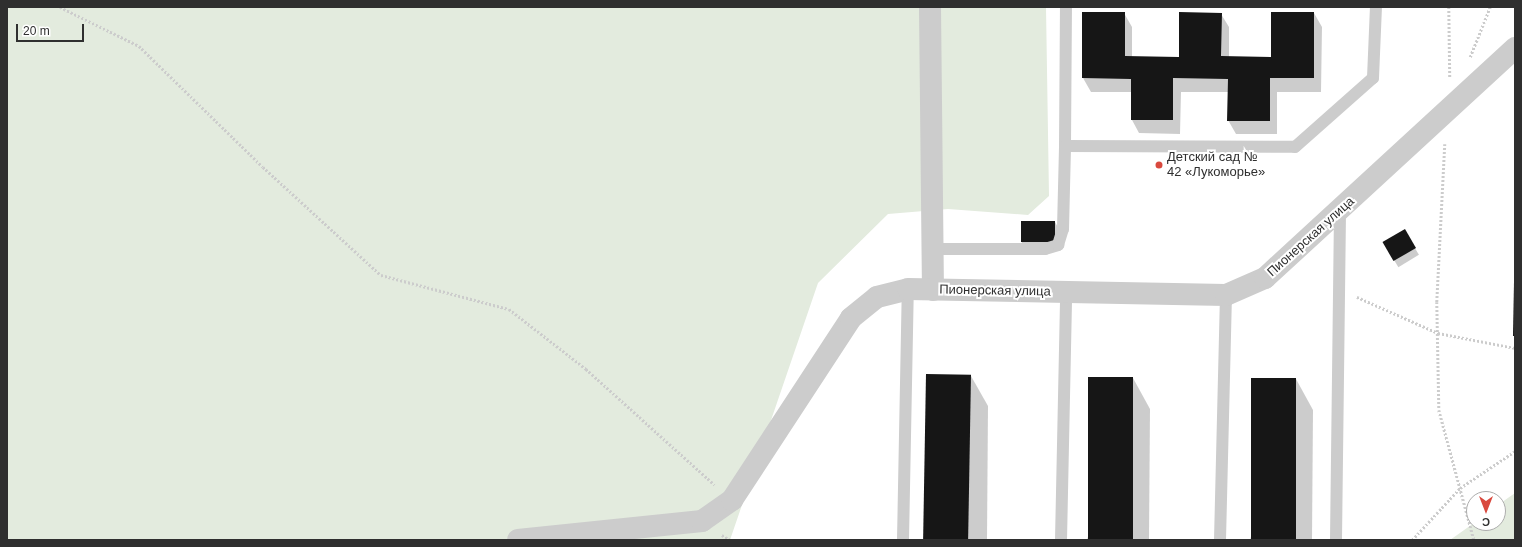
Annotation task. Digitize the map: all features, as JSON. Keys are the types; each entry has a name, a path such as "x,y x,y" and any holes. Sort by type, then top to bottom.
{"street":[{"path":"930,7 933,290"},
{"name":"Пионерская улица","path":"732,500 851,318 877,297 908,289 1226,295 1266,278 1515,48"},
{"path":"518,540 684,525 702,521 732,500"}],"lane":[{"path":"933,249 1044,249 1058,245 1063,229 1066,7"},
{"path":"1065,146 1295,147 1373,78 1376,7"},
{"path":"1336,540 1340,211"},
{"path":"903,540 908,289"},
{"path":"1062,540 1066,293"},
{"path":"1220,540 1226,295"}],"path":[{"path":"60,7 139,46 263,167 381,276 509,309 586,369 732,500"},
{"path":"1449,7 1450,108 1443,162 1437,302 1439,410 1474,540"},
{"path":"1339,289 1438,333 1515,348"},
{"path":"1412,540 1460,488 1515,451"}],"shaded area":[{"path":"7,7 1046,7 1049,196 1028,215 948,209 888,214 818,283 730,540 7,540"},
{"path":"1515,493 1515,540 1450,540 1466,529 1466,531 1506,531 1506,499"}],"building":[{"path":"1082,12 1125,12 1125,56 1179,57 1179,12 1222,13 1221,56 1271,57 1271,12 1314,12 1314,78 1270,78 1270,121 1227,121 1228,79 1173,78 1173,120 1131,120 1131,79 1082,78"},
{"path":"1021,221 1055,221 1055,242 1021,242"},
{"path":"1405,229 1416,248 1393,261 1382,242"},
{"path":"1514,282 1515,336 1513,336"},
{"path":"926,374 971,375 968,540 923,540"},
{"path":"1088,377 1133,377 1133,540 1088,540"},
{"path":"1251,378 1296,378 1296,540 1251,540"}],"place":[{"name":"Детский сад № 42 «Лукоморье»","path":"1159,165"}]}
